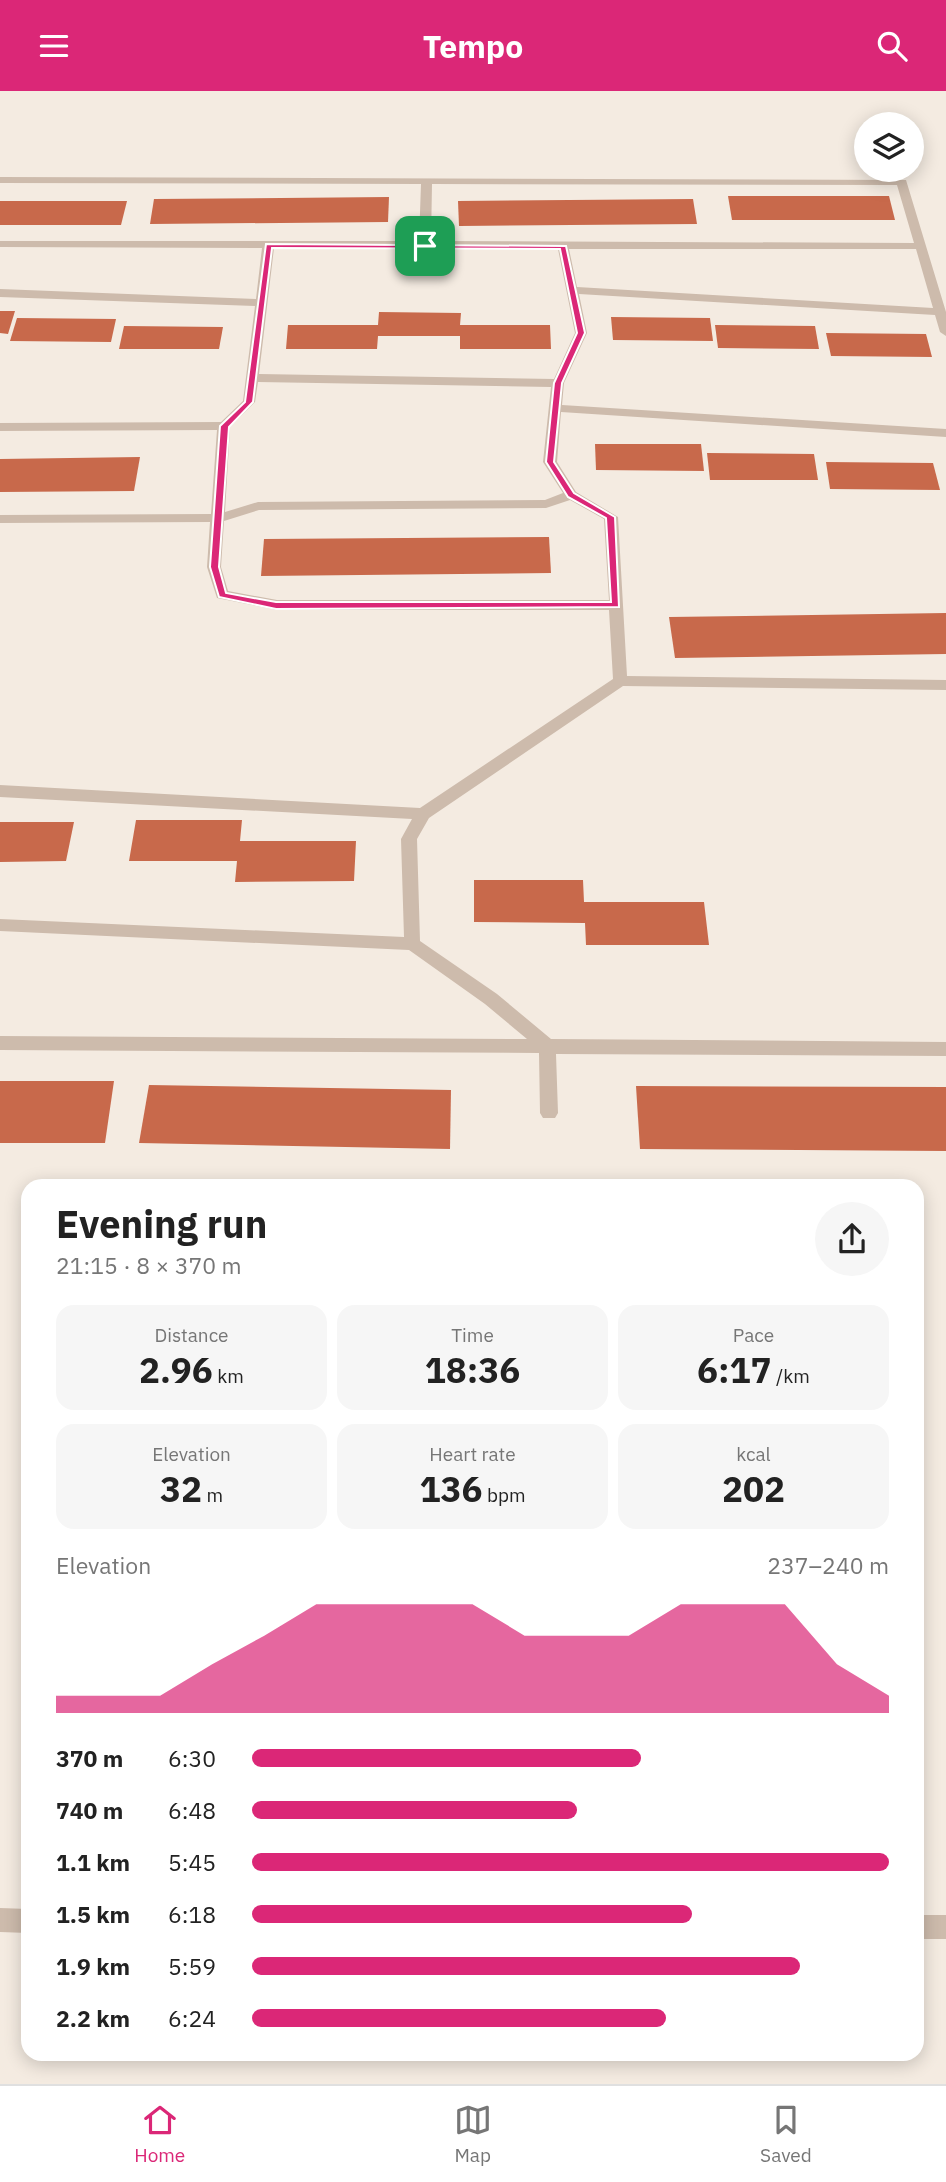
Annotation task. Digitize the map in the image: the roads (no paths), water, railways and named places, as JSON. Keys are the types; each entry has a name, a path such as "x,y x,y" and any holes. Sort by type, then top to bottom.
{"street":[{"path":"0,180 902,182 946,331"},
{"path":"425,246 427,181"},
{"path":"0,244 563,247 613,243 921,246"},
{"path":"268,246 249,402 225,426 215,567 222,595 276,605 616,605"},
{"path":"563,247 581,333 558,383 550,462 571,495 611,517 620,681"},
{"path":"572,290 940,312"},
{"path":"0,293 259,303"},
{"path":"251,378 558,383"},
{"path":"556,408 946,433"},
{"path":"0,427 225,426"},
{"path":"0,519 220,518 258,506 546,504 571,495"},
{"path":"412,944 409,839 423,814 620,681 946,685"},
{"path":"0,792 423,814"},
{"path":"0,925 412,944 491,999 547,1046 549,1113"},
{"path":"0,1043 946,1049"},
{"path":"0,1920 21,1921"},
{"path":"924,1927 946,1927"}]}
